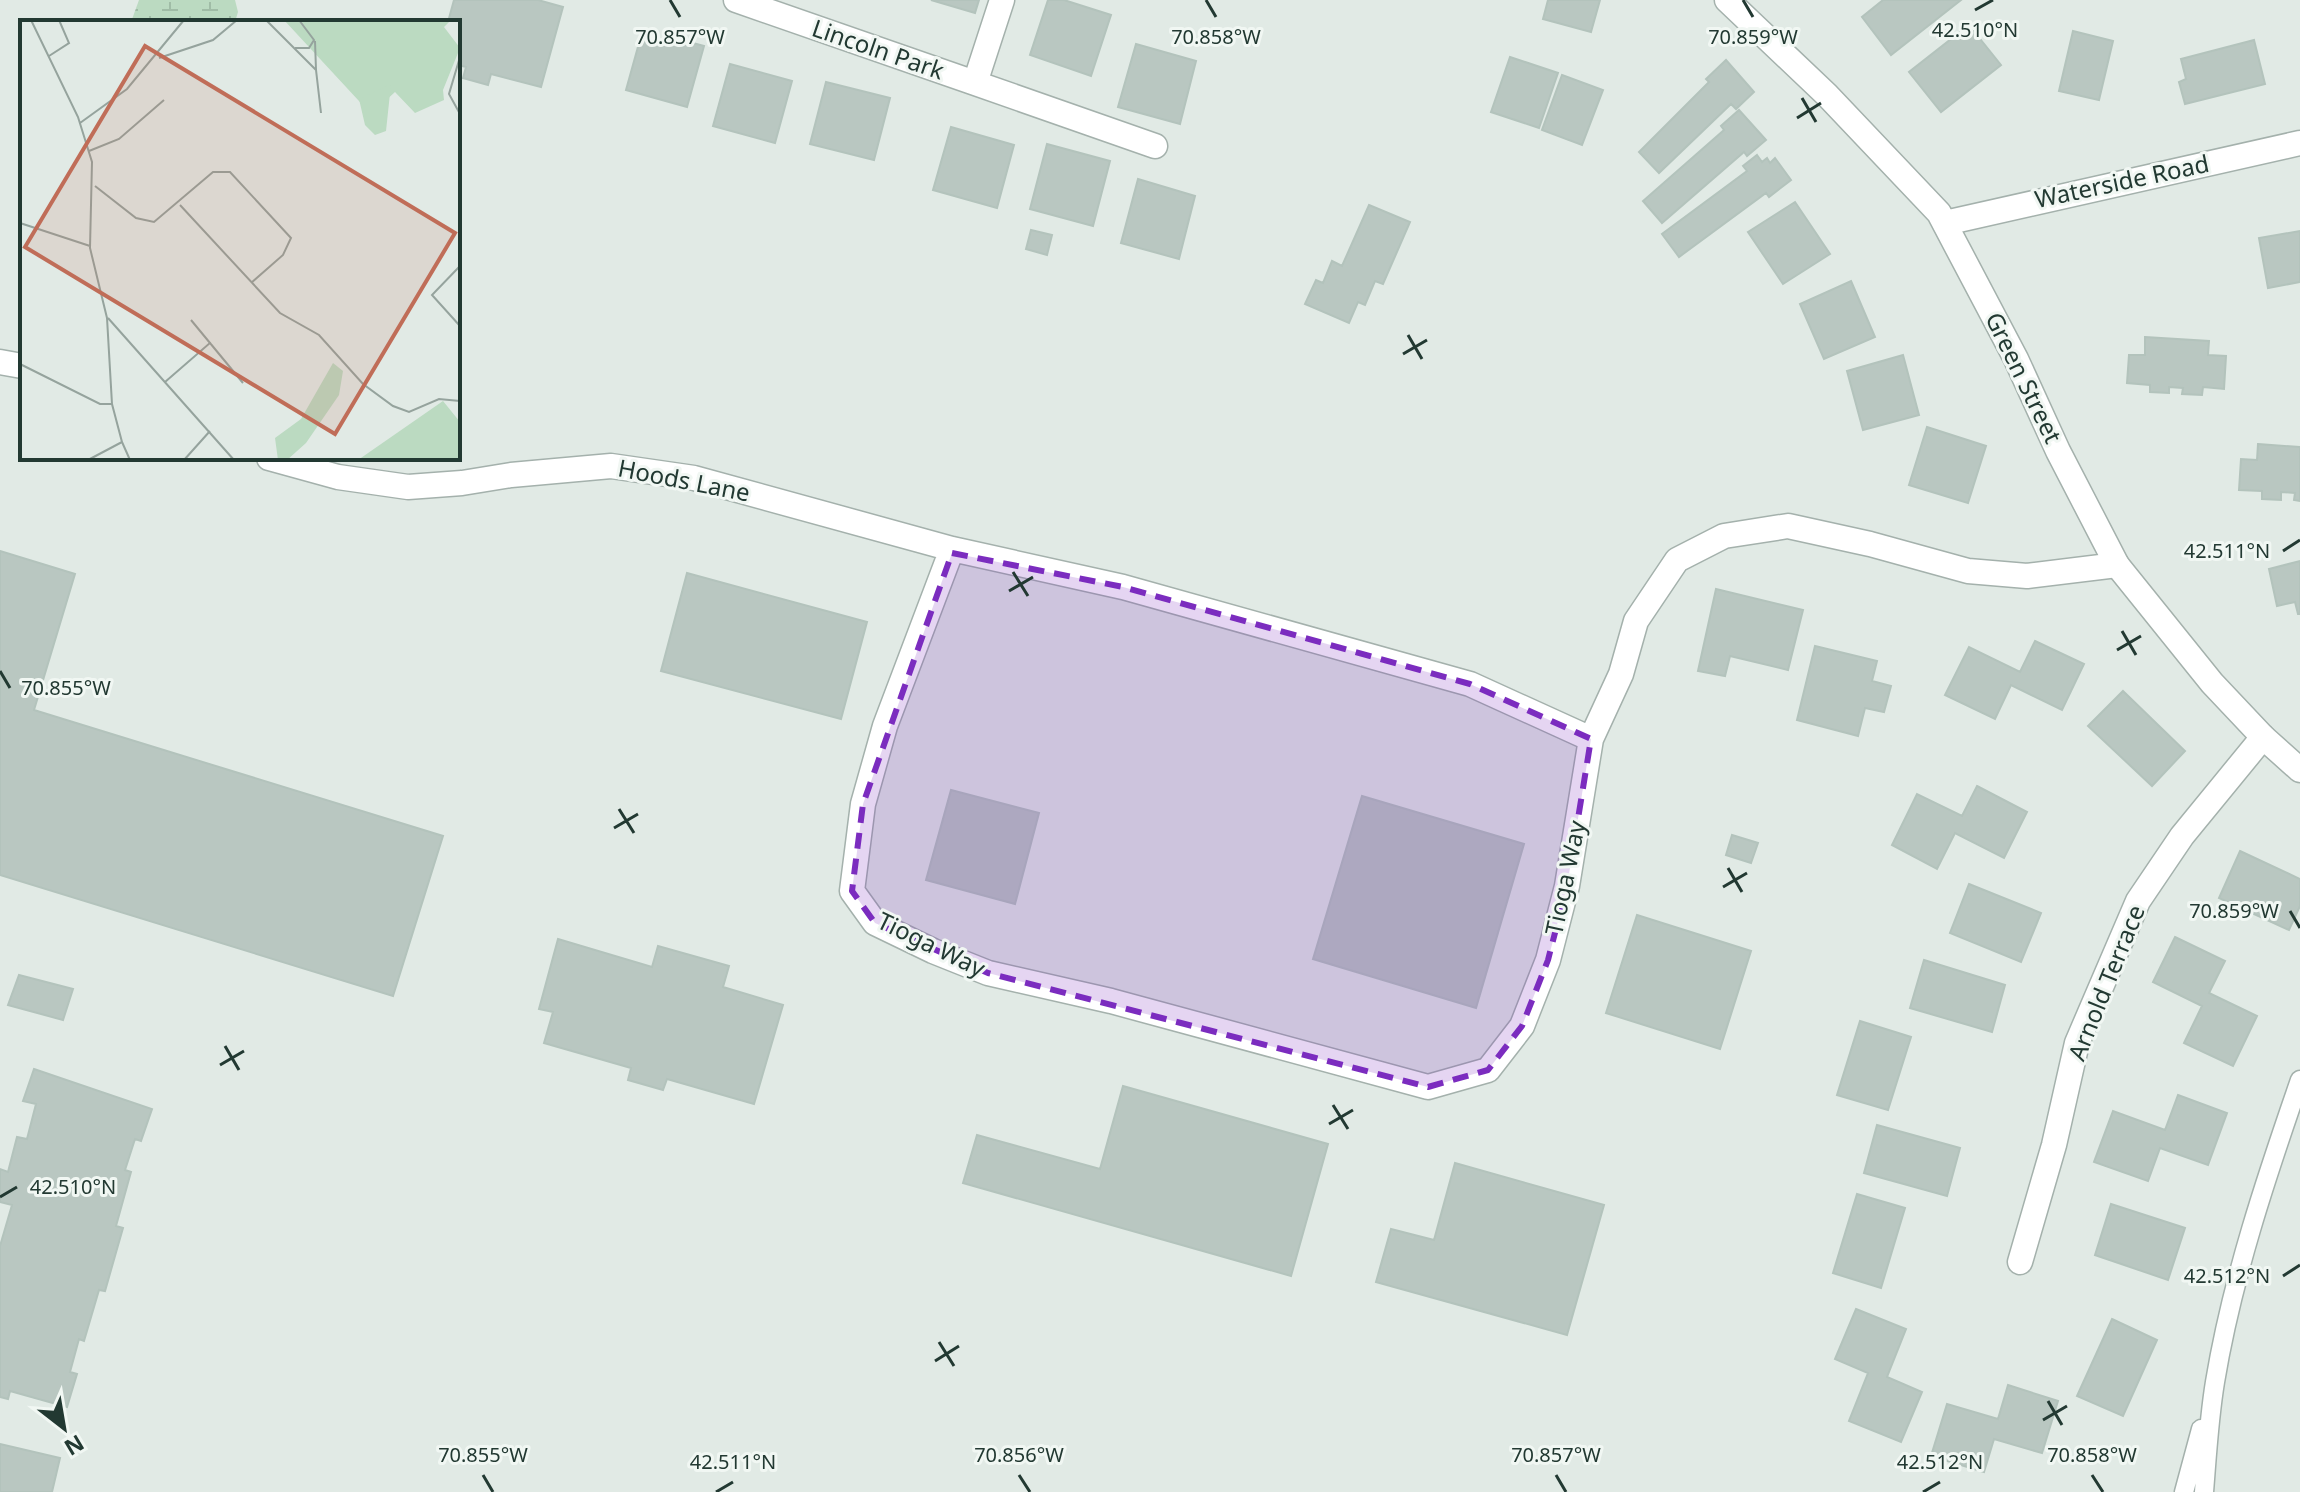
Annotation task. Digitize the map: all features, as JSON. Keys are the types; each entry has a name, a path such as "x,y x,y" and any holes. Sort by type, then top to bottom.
{"street":[{"name":"Lincoln Park","path":"736,0 1155,146"},
{"name":"Lincoln Park","path":"975,83 1002,0"},
{"name":"Green Street","path":"1727,0 1888,158 1939,213 2016,359 2058,451 2117,565 2212,683 2263,737 2300,770"},
{"name":"Waterside Road","path":"1945,223 2300,143"},
{"path":"0,362 20,366"},
{"name":"Hoods Lane","path":"276,460 338,477 408,487 611,466 694,478 952,549"},
{"name":"Tioga Way","path":"952,549 885,726 863,804 852,891 875,923 988,973 1111,1001 1428,1087 1488,1070 1522,1026 1548,960 1567,886 1591,739 1621,674 1636,621 1677,560 1724,536 1788,526 1870,544 1968,571 2027,576 2117,565"},
{"path":"952,549 1123,587 1470,684 1591,739"},
{"name":"Arnold Terrace","path":"2020,1262 2054,1145 2077,1043 2138,901 2182,836 2263,737"}],"lane":[{"path":"2184,1492 2214,1384 2258,1201 2300,1080"},
{"path":"2204,1492 2214,1384"}],"highlighted area":[{"path":"952,553 1123,587 1470,684 1591,739 1567,886 1548,960 1522,1026 1488,1070 1428,1087 988,973 875,923 852,891 863,804"}],"green space":[{"path":"139,0 235,0 238,12 236,20 132,20"}],"building":[{"path":"454,0 538,0 563,7 541,87 491,74 488,85 463,78 466,67 460,66 460,20 449,20"},
{"path":"931,0 979,0 975,13"},
{"path":"1048,0 1064,0 1111,15 1091,76 1030,55"},
{"path":"1548,0 1600,0 1591,32 1543,19"},
{"path":"1883,0 1961,0 1891,55 1862,17"},
{"path":"1969,25 2001,65 1941,112 1909,72"},
{"path":"2073,31 2113,41 2099,100 2059,91"},
{"path":"641,36 672,45 674,38 704,46 687,107 626,90"},
{"path":"2254,40 2265,84 2185,104 2179,82 2186,79 2181,59"},
{"path":"1136,44 1196,61 1180,124 1118,107"},
{"path":"1510,57 1558,73 1539,128 1491,112"},
{"path":"1726,60 1754,92 1736,109 1731,104 1659,173 1639,152 1709,82 1706,79"},
{"path":"730,64 792,81 775,143 713,126"},
{"path":"1562,75 1603,90 1582,145 1542,130"},
{"path":"826,82 890,98 874,160 810,144"},
{"path":"1739,110 1766,140 1747,156 1744,152 1662,223 1643,201 1724,130 1721,126"},
{"path":"951,127 1014,145 997,208 933,190"},
{"path":"1047,144 1110,161 1093,226 1030,209"},
{"path":"1757,155 1762,162 1767,158 1770,163 1775,158 1791,180 1769,197 1766,193 1679,257 1662,234 1747,171 1743,166"},
{"path":"1138,179 1195,196 1179,259 1121,243"},
{"path":"1795,202 1830,254 1783,284 1748,232"},
{"path":"1369,205 1410,222 1383,284 1375,281 1365,305 1358,302 1349,323 1305,304 1316,280 1323,283 1332,261 1342,266"},
{"path":"1031,230 1052,235 1047,255 1026,249"},
{"path":"2300,231 2300,282 2268,288 2259,238"},
{"path":"1851,281 1875,337 1824,359 1800,304"},
{"path":"2145,337 2209,341 2208,355 2226,356 2224,389 2203,387 2202,395 2182,394 2183,388 2169,387 2169,393 2150,392 2150,385 2127,383 2129,355 2145,355"},
{"path":"1903,355 1919,415 1863,430 1847,371"},
{"path":"1927,427 1986,446 1968,503 1909,485"},
{"path":"2258,444 2300,447 2300,501 2294,500 2295,493 2281,492 2281,500 2262,499 2262,491 2239,490 2241,459 2257,460"},
{"path":"0,551 75,574 34,710 443,836 393,996 0,875"},
{"path":"2300,561 2298,614 2295,602 2277,606 2269,569"},
{"path":"687,573 867,622 841,719 661,671"},
{"path":"1716,589 1803,610 1788,670 1730,656 1725,676 1698,671"},
{"path":"2035,641 2084,664 2062,710 2011,685 1995,719 1945,695 1969,647 2020,672"},
{"path":"1815,646 1877,661 1872,681 1891,686 1884,712 1865,708 1858,736 1797,720"},
{"path":"2123,691 2185,751 2152,786 2088,726"},
{"path":"1977,786 2027,812 2004,858 1955,833 1937,869 1892,845 1917,794 1962,816"},
{"path":"951,790 1039,813 1015,904 926,880"},
{"path":"1362,796 1524,844 1476,1008 1313,959"},
{"path":"1732,835 1758,843 1751,863 1726,855"},
{"path":"2240,851 2300,879 2300,906 2289,930 2219,898"},
{"path":"1969,884 2041,913 2021,962 1950,933"},
{"path":"1637,915 1751,951 1720,1049 1606,1013"},
{"path":"2175,937 2225,961 2209,993 2257,1016 2233,1066 2184,1043 2202,1006 2153,982"},
{"path":"558,939 652,967 658,946 729,966 723,987 783,1005 754,1104 667,1079 663,1090 628,1080 631,1068 544,1043 553,1012 539,1009"},
{"path":"1924,960 2005,985 1992,1032 1910,1008"},
{"path":"19,975 73,989 63,1020 8,1005"},
{"path":"1860,1021 1911,1037 1888,1110 1837,1095"},
{"path":"34,1069 152,1109 141,1141 135,1139 125,1170 131,1172 116,1226 123,1228 105,1291 99,1290 84,1341 79,1339 70,1372 77,1374 67,1407 10,1391 8,1399 0,1397 0,1246 12,1205 0,1202 0,1169 8,1172 17,1137 27,1139 36,1104 23,1101"},
{"path":"1123,1086 1328,1144 1291,1276 963,1183 977,1135 1100,1169"},
{"path":"2178,1095 2227,1113 2208,1165 2160,1148 2148,1181 2094,1162 2113,1111 2165,1130"},
{"path":"1877,1125 1960,1148 1947,1196 1864,1173"},
{"path":"1455,1163 1604,1205 1567,1335 1376,1282 1391,1229 1434,1240"},
{"path":"1857,1194 1905,1208 1881,1288 1833,1273"},
{"path":"2111,1204 2185,1228 2168,1280 2095,1255"},
{"path":"1856,1309 1906,1329 1887,1377 1922,1392 1901,1442 1849,1421 1868,1373 1835,1359"},
{"path":"2112,1319 2157,1340 2123,1416 2077,1396"},
{"path":"2008,1385 2058,1401 2042,1453 1994,1439 1984,1472 1931,1456 1947,1404 1998,1419"},
{"path":"0,1444 60,1458 52,1492 0,1492"}]}
